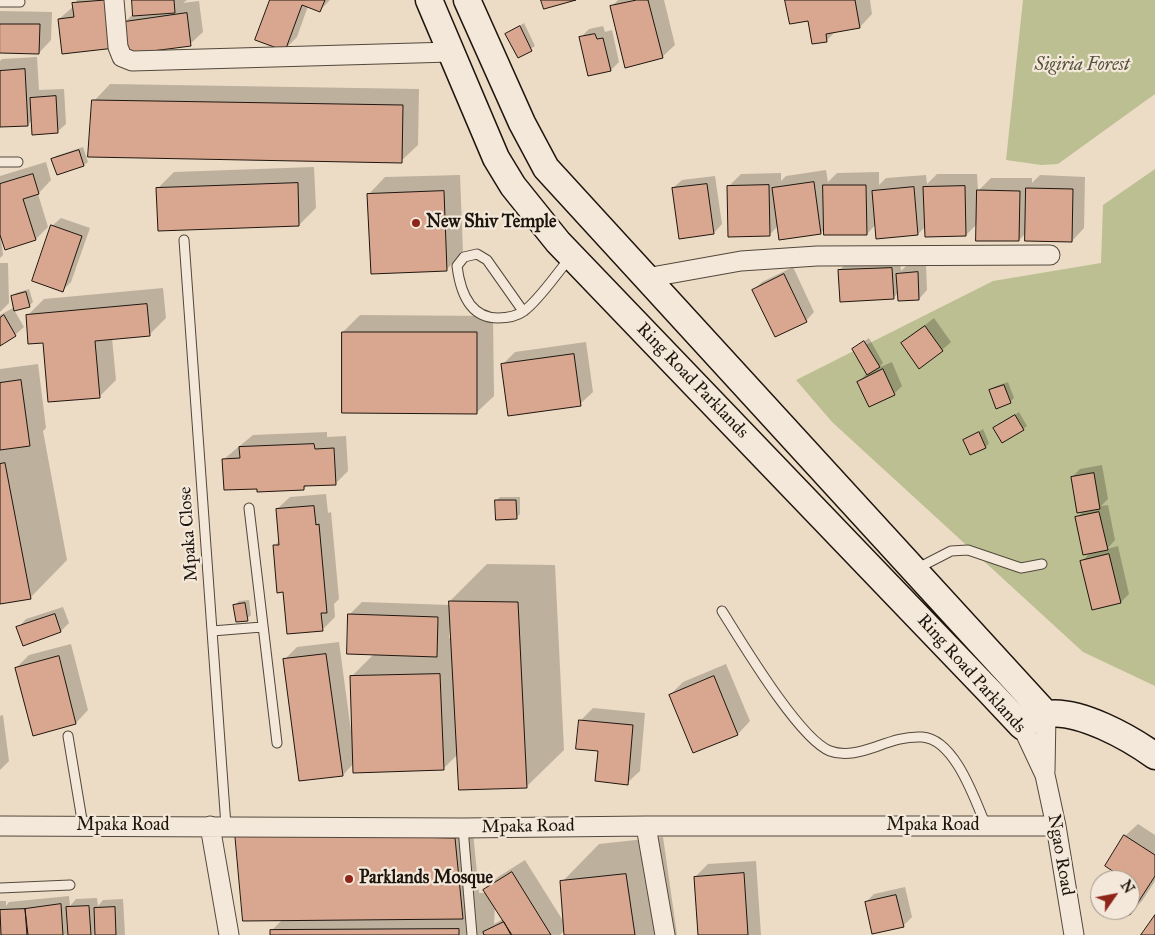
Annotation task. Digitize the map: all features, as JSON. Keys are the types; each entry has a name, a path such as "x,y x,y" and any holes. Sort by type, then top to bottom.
{"street":[{"path":"114,0 118,47 122,57 132,61 451,52"},
{"path":"433,10 468,2"},
{"name":"Ring Road Parklands","path":"468,2 522,123 546,168 1046,714 1045,774"},
{"name":"Ring Road Parklands","path":"433,10 496,158 533,212 572,256 1022,726 1045,774"},
{"path":"646,278 741,261 817,256 1050,255"},
{"path":"1022,726 1046,714 1074,716 1111,731 1155,756"},
{"name":"Ngao Road","path":"1045,774 1056,826 1074,935"},
{"name":"Mpaka Road","path":"0,826 463,828 1056,826"},
{"path":"218,826 229,935"},
{"path":"646,826 665,935"}],"lane":[{"path":"0,2 20,2"},
{"path":"0,162 18,162"},
{"name":"Mpaka Close","path":"184,240 212,631 218,826"},
{"path":"523,311 487,260 477,254 464,257 458,266 459,281 469,304 480,314 493,318 506,318 523,311 572,256"},
{"path":"249,508 277,743"},
{"path":"914,571 951,551 968,550 1021,568 1042,564"},
{"path":"722,611 757,667 804,731 829,751 856,753 901,738 924,737 943,748 963,771 986,826"},
{"path":"212,631 262,627"},
{"path":"68,736 83,826"},
{"path":"463,828 472,935"},
{"path":"0,888 70,885"}],"green space":[{"name":"Sigiria Forest","path":"1023,0 1155,0 1155,94 1058,164 1041,165 1006,160"},
{"path":"1155,169 1155,686 1083,652 832,422 796,380 993,281 1101,263 1103,205"}],"building":[{"path":"110,0 115,48 62,54 58,19 74,17 72,3"},
{"path":"132,0 174,0 175,13 133,16"},
{"path":"270,0 325,0 320,12 302,5 285,51 255,40"},
{"path":"541,0 576,0 544,9"},
{"path":"637,0 648,0 663,58 625,68 610,6"},
{"path":"785,0 855,0 860,28 826,34 827,42 812,44 808,21 790,24"},
{"path":"187,13 191,46 129,54 124,22"},
{"path":"0,24 40,24 39,54 0,53"},
{"path":"520,26 532,51 518,58 505,34"},
{"path":"595,34 597,39 603,38 611,71 588,76 579,37"},
{"path":"25,69 28,126 0,127 0,71"},
{"path":"56,96 58,133 32,135 30,98"},
{"path":"92,100 403,105 402,163 88,157"},
{"path":"79,150 84,166 57,175 51,159"},
{"path":"33,174 39,194 23,199 36,240 5,250 0,235 0,184"},
{"path":"814,182 821,234 779,240 772,188"},
{"path":"298,183 299,226 158,231 156,188"},
{"path":"707,184 714,234 679,239 672,188"},
{"path":"769,185 770,236 728,237 727,186"},
{"path":"823,185 866,185 867,235 824,235"},
{"path":"965,186 966,236 925,237 923,187"},
{"path":"914,187 918,235 876,239 872,191"},
{"path":"1026,188 1073,189 1072,242 1025,241"},
{"path":"977,190 1020,191 1019,241 976,241"},
{"path":"444,191 447,271 371,274 367,194"},
{"path":"51,225 82,236 63,292 32,281"},
{"path":"892,268 894,299 840,302 838,270"},
{"path":"918,272 919,300 898,301 896,274"},
{"path":"784,274 807,322 775,337 752,290"},
{"path":"26,292 30,307 14,311 11,296"},
{"path":"147,304 150,336 95,341 100,398 48,402 43,343 28,344 26,315"},
{"path":"4,315 16,336 0,346 0,318"},
{"path":"925,326 943,351 919,369 901,343"},
{"path":"342,332 477,332 477,414 342,413"},
{"path":"864,341 880,367 867,375 852,349"},
{"path":"574,354 581,406 508,416 501,364"},
{"path":"883,369 895,395 869,407 857,382"},
{"path":"21,380 30,446 0,450 0,383"},
{"path":"1004,385 1011,403 996,409 989,390"},
{"path":"1015,415 1024,430 1002,443 993,428"},
{"path":"979,432 986,448 970,455 963,440"},
{"path":"314,444 315,449 334,448 336,485 304,486 304,490 257,492 257,489 224,490 222,459 240,458 239,447"},
{"path":"5,463 31,599 0,604 0,464"},
{"path":"1094,473 1100,509 1077,513 1071,477"},
{"path":"495,500 516,500 517,519 496,520"},
{"path":"314,506 316,525 319,524 327,613 321,613 323,631 287,634 283,592 277,593 273,545 279,545 276,509"},
{"path":"1099,512 1108,550 1083,555 1075,517"},
{"path":"1109,554 1121,603 1092,610 1080,561"},
{"path":"449,601 518,602 527,788 459,790"},
{"path":"245,603 248,621 236,622 233,605"},
{"path":"55,614 61,632 23,646 16,627"},
{"path":"348,614 438,617 437,657 347,654"},
{"path":"326,654 343,776 299,781 283,659"},
{"path":"59,656 76,724 33,736 15,668"},
{"path":"440,674 444,770 353,773 350,676"},
{"path":"714,676 738,735 693,753 669,695"},
{"path":"579,720 633,725 628,785 595,781 598,751 576,749"},
{"name":"Parklands Mosque","path":"235,833 455,838 463,919 243,921"},
{"path":"1124,835 1155,855 1155,876 1140,899 1140,870 1111,870 1105,866"},
{"path":"512,872 551,935 512,935 483,890"},
{"path":"744,873 748,935 698,935 694,877"},
{"path":"626,874 635,935 564,935 560,881"},
{"path":"896,895 904,927 872,934 865,902"},
{"path":"61,904 63,935 28,935 25,909"},
{"path":"89,906 91,935 68,935 66,907"},
{"path":"115,907 116,935 95,935 94,908"},
{"path":"25,909 27,935 1,935 0,910"},
{"path":"1155,915 1155,935 1141,935"},
{"path":"504,922 511,935 484,935 483,932"},
{"path":"459,929 459,935 270,935 270,930"}],"place":[{"name":"New Shiv Temple","path":"416,223"},
{"name":"Parklands Mosque","path":"349,879"}]}
